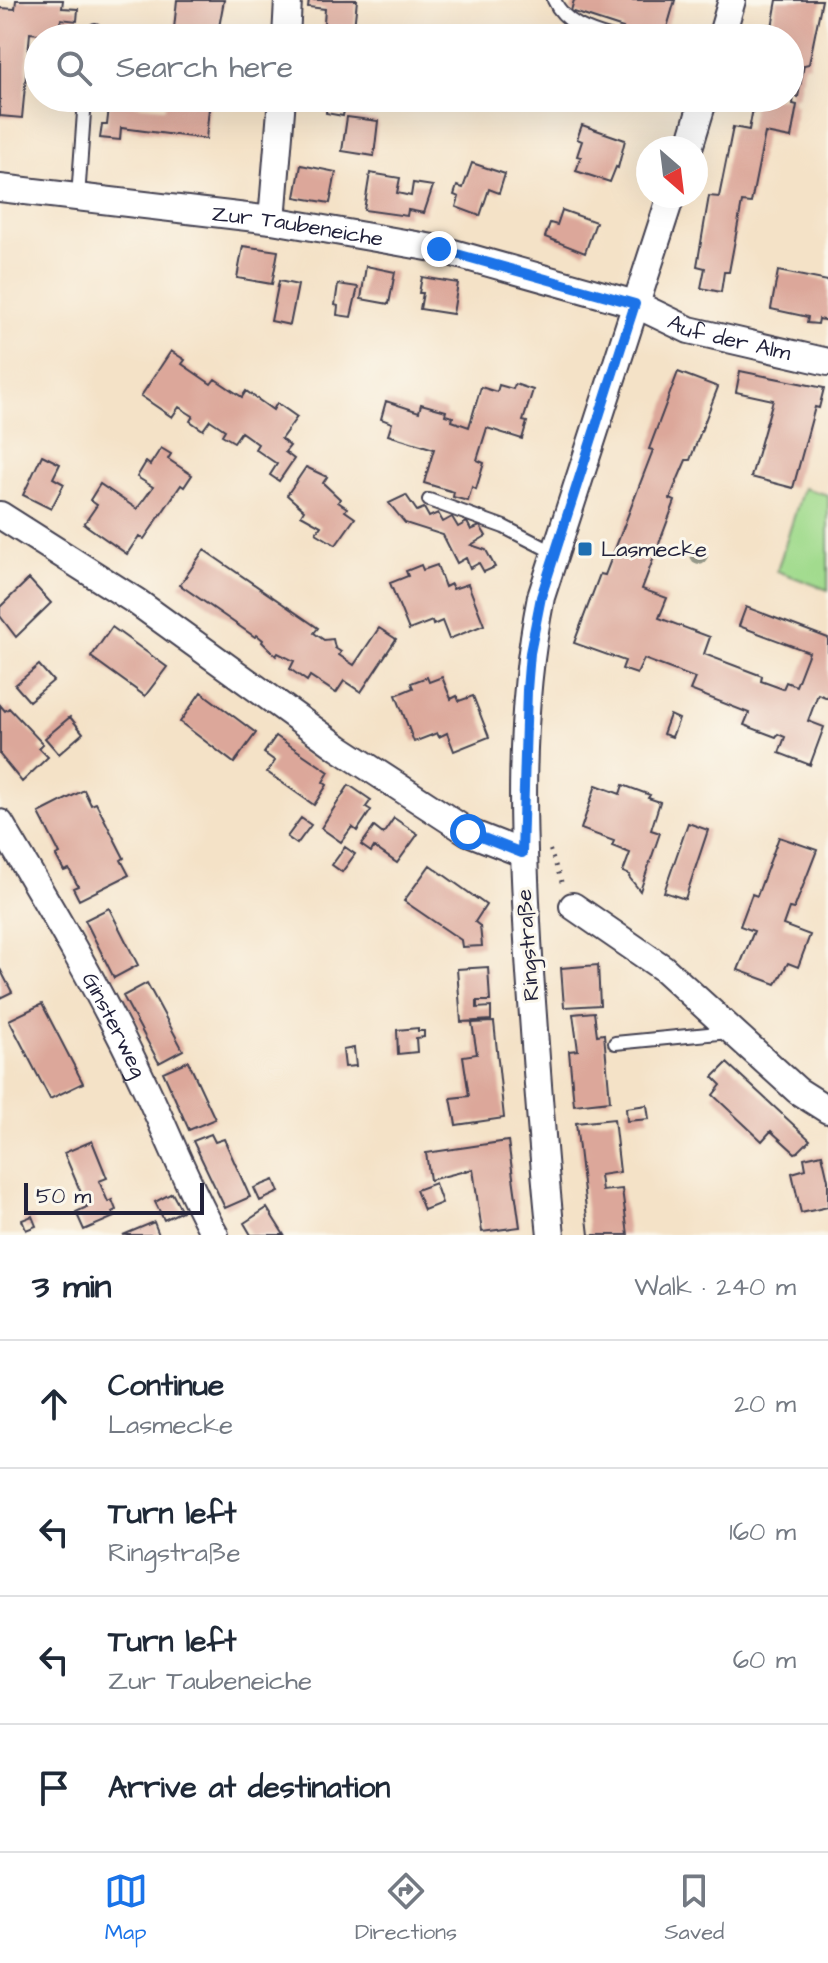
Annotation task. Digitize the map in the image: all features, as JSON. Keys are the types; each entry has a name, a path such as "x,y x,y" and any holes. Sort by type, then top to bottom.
{"street":[{"path":"287,24 288,0"},
{"path":"725,24 732,0"},
{"path":"272,220 281,112"},
{"path":"693,136 700,112"},
{"name":"Zur Taubeneiche","path":"0,188 272,220 439,249 635,304"},
{"name":"Ringstraße","path":"551,1235 538,1106 522,842 530,653 541,597 667,208"},
{"name":"Auf der Alm","path":"635,304 689,330 828,362"},
{"path":"0,515 137,602 339,748 468,832 522,842"},
{"name":"Ginsterweg","path":"0,823 142,1078 197,1204 215,1235"},
{"path":"573,906 663,968 798,1091 828,1110"}],"lane":[{"path":"554,0 560,13 576,24"},
{"path":"78,198 84,112"},
{"path":"429,500 504,527 555,553"},
{"path":"615,1043 732,1031"}],"path":[{"path":"522,842 548,847 565,896 573,906"}],"green space":[{"path":"803,488 828,495 828,590 777,571"}],"building":[{"path":"16,0 63,0 62,8 78,9 77,21 61,19 60,24 24,24 22,118 0,116 0,8 15,9"},
{"path":"177,0 224,0 220,24 174,24"},
{"path":"309,0 357,0 354,24 324,24 325,9 308,7"},
{"path":"574,0 675,0 668,24 611,24 571,11"},
{"path":"777,0 822,0 809,64 804,65 804,24 773,24"},
{"path":"108,112 209,112 206,139 121,128 120,140 100,138 102,125 107,125"},
{"path":"326,112 344,112 343,116"},
{"path":"752,112 796,112 791,138 765,133 751,203 742,202 729,272 724,272 721,292 701,288 705,268 697,266 709,196 719,197 733,127 749,130"},
{"path":"347,117 378,121 374,156 342,151"},
{"path":"582,125 625,140 618,168 610,182 576,171 582,141 577,139"},
{"path":"472,163 505,174 499,193 489,189 480,216 456,207 459,197 454,195 457,186 463,188"},
{"path":"301,165 336,172 330,203 295,197"},
{"path":"370,173 400,178 397,193 411,196 413,183 433,186 424,213 408,210 407,216 364,210"},
{"path":"562,210 596,222 585,253 545,237 550,223 557,225"},
{"path":"243,246 278,251 272,284 237,278"},
{"path":"366,266 395,272 389,304 361,299"},
{"path":"778,271 828,281 828,321 819,319 818,324 807,323 808,317 771,309"},
{"path":"422,277 458,283 453,314 420,309"},
{"path":"279,281 298,285 290,325 271,321"},
{"path":"338,284 358,287 351,317 337,315"},
{"path":"171,351 185,360 182,364 211,384 215,379 242,397 246,391 273,410 277,403 297,417 281,439 290,446 285,452 294,459 279,481 270,475 277,464 255,449 258,444 241,432 234,442 222,435 225,430 210,420 203,430 190,421 193,416 179,407 172,417 141,396"},
{"path":"740,371 824,388 819,408 815,407 793,488 751,477 773,400 736,392"},
{"path":"678,372 718,387 690,460 686,460 674,488 670,499 675,501 642,589 667,598 659,618 710,637 704,654 762,676 761,681 783,689 786,682 796,686 809,652 739,626 746,607 828,638 828,698 818,694 808,721 824,727 810,765 779,753 785,737 778,734 776,737 744,725 749,713 690,690 695,678 644,659 637,674 622,669 625,661 574,643 600,574 605,575 653,450 649,449"},
{"path":"515,384 533,390 523,421 527,422 522,439 487,428 477,460 484,463 476,489 472,487 468,501 453,497 454,492 424,483 434,449 388,435 392,423 381,419 386,401 419,412 421,404 446,411 445,415 453,417 452,421 469,427 481,387 497,392 499,385 513,389"},
{"path":"161,448 171,454 168,459 192,475 184,487 181,485 144,539 139,536 127,554 84,524 97,505 90,500 100,484 137,509 153,487 137,477 146,462 150,465"},
{"path":"42,455 60,464 53,478 64,484 51,509 23,495"},
{"path":"306,467 327,477 323,483 340,499 338,502 347,508 345,511 355,518 336,545 316,533 321,526 301,515 304,510 287,495"},
{"path":"406,495 417,511 424,508 429,517 438,513 443,522 452,517 458,527 467,522 471,530 480,526 486,536 471,545 486,550 495,567 484,572 479,563 470,568 466,558 457,563 443,535 405,523 389,503"},
{"path":"204,550 318,628 314,633 324,640 333,639 335,648 341,652 339,655 354,665 379,628 396,639 361,692 344,681 336,693 310,676 307,681 290,669 294,661 278,653 276,656 257,635 255,637 180,585"},
{"path":"421,565 423,570 437,565 445,587 451,584 453,589 468,584 484,625 449,639 442,621 433,625 432,621 409,630 390,583 408,576 406,571"},
{"path":"29,579 51,603 16,637 0,616 0,607"},
{"path":"112,627 167,667 145,696 91,657"},
{"path":"39,665 53,681 29,701 15,685"},
{"path":"427,677 429,682 442,677 451,699 457,696 459,701 473,696 489,737 454,751 447,733 439,737 437,733 414,742 396,695 413,688 411,683"},
{"path":"201,692 256,733 234,763 180,722"},
{"path":"0,705 5,711 9,708 43,744 39,748 48,757 22,782 0,755"},
{"path":"670,715 679,719 672,737 663,734"},
{"path":"70,717 83,733 59,754 45,738"},
{"path":"276,736 329,772 323,782 327,785 314,805 267,772 275,761 264,753"},
{"path":"349,785 371,800 366,807 371,810 357,831 352,827 341,842 321,828"},
{"path":"596,785 620,794 623,785 660,802 651,830 660,833 640,891 630,875 623,872 630,853 612,846 614,841 581,829"},
{"path":"84,790 91,805 96,803 124,858 121,860 129,875 79,900 73,888 78,886 69,869 64,871 56,856 60,854 39,813"},
{"path":"301,818 311,825 297,844 287,837"},
{"path":"394,818 418,834 397,863 374,847 371,852 361,845 374,827 383,834"},
{"path":"688,823 708,830 685,899 664,892"},
{"path":"779,837 817,850 794,909 789,908 783,925 810,935 798,967 788,963 776,984 738,970 754,931 740,926 752,894 757,896"},
{"path":"345,847 355,854 342,872 332,865"},
{"path":"430,865 486,905 475,922 480,926 482,946 462,947 461,940 404,901"},
{"path":"109,908 138,965 114,978 85,920"},
{"path":"598,965 600,1005 564,1007 561,968"},
{"path":"488,967 490,1001 477,1001 477,1008 491,1007 491,1020 461,1022 457,969"},
{"path":"0,969 12,992 0,998"},
{"path":"147,983 183,1050 159,1063 123,996"},
{"path":"42,1004 83,1083 50,1099 9,1020"},
{"path":"594,1012 597,1035 604,1034 610,1101 574,1105 569,1051 578,1050 573,1014"},
{"path":"494,1022 504,1118 456,1125 451,1098 469,1096 463,1056 477,1054 472,1023"},
{"path":"418,1028 418,1031 424,1031 424,1037 416,1038 417,1052 398,1054 397,1030"},
{"path":"354,1048 356,1066 345,1067 343,1050"},
{"path":"188,1061 215,1119 189,1130 163,1072"},
{"path":"727,1063 810,1140 798,1152 795,1153 771,1131 762,1141 713,1095 721,1085 713,1077"},
{"path":"647,1105 649,1119 627,1121 626,1108"},
{"path":"614,1119 620,1172 600,1175 602,1191 622,1189 628,1235 589,1235 576,1123"},
{"path":"211,1134 215,1142 224,1139 250,1197 225,1208 193,1141"},
{"path":"92,1141 107,1178 99,1181 108,1202 112,1200 116,1210 112,1212 114,1217 84,1230 76,1212 87,1207 64,1153"},
{"path":"508,1141 520,1227 482,1232 473,1169 430,1180 426,1153"},
{"path":"822,1154 828,1180 828,1207 801,1213 792,1173 806,1169 804,1158"},
{"path":"274,1180 279,1192 260,1201 254,1188"},
{"path":"435,1183 442,1203 424,1210 416,1190"},
{"path":"172,1193 182,1211 164,1220 155,1202"},
{"path":"267,1208 284,1235 251,1235 244,1223"},
{"path":"32,1216 36,1226 26,1230 22,1220"},
{"path":"154,1222 159,1235 123,1235"}],"place":[{"name":"Lasmecke","path":"585,549"}],"route":[{"path":"439,249 635,304 541,597 530,653 527,690 522,853 468,832"}]}
